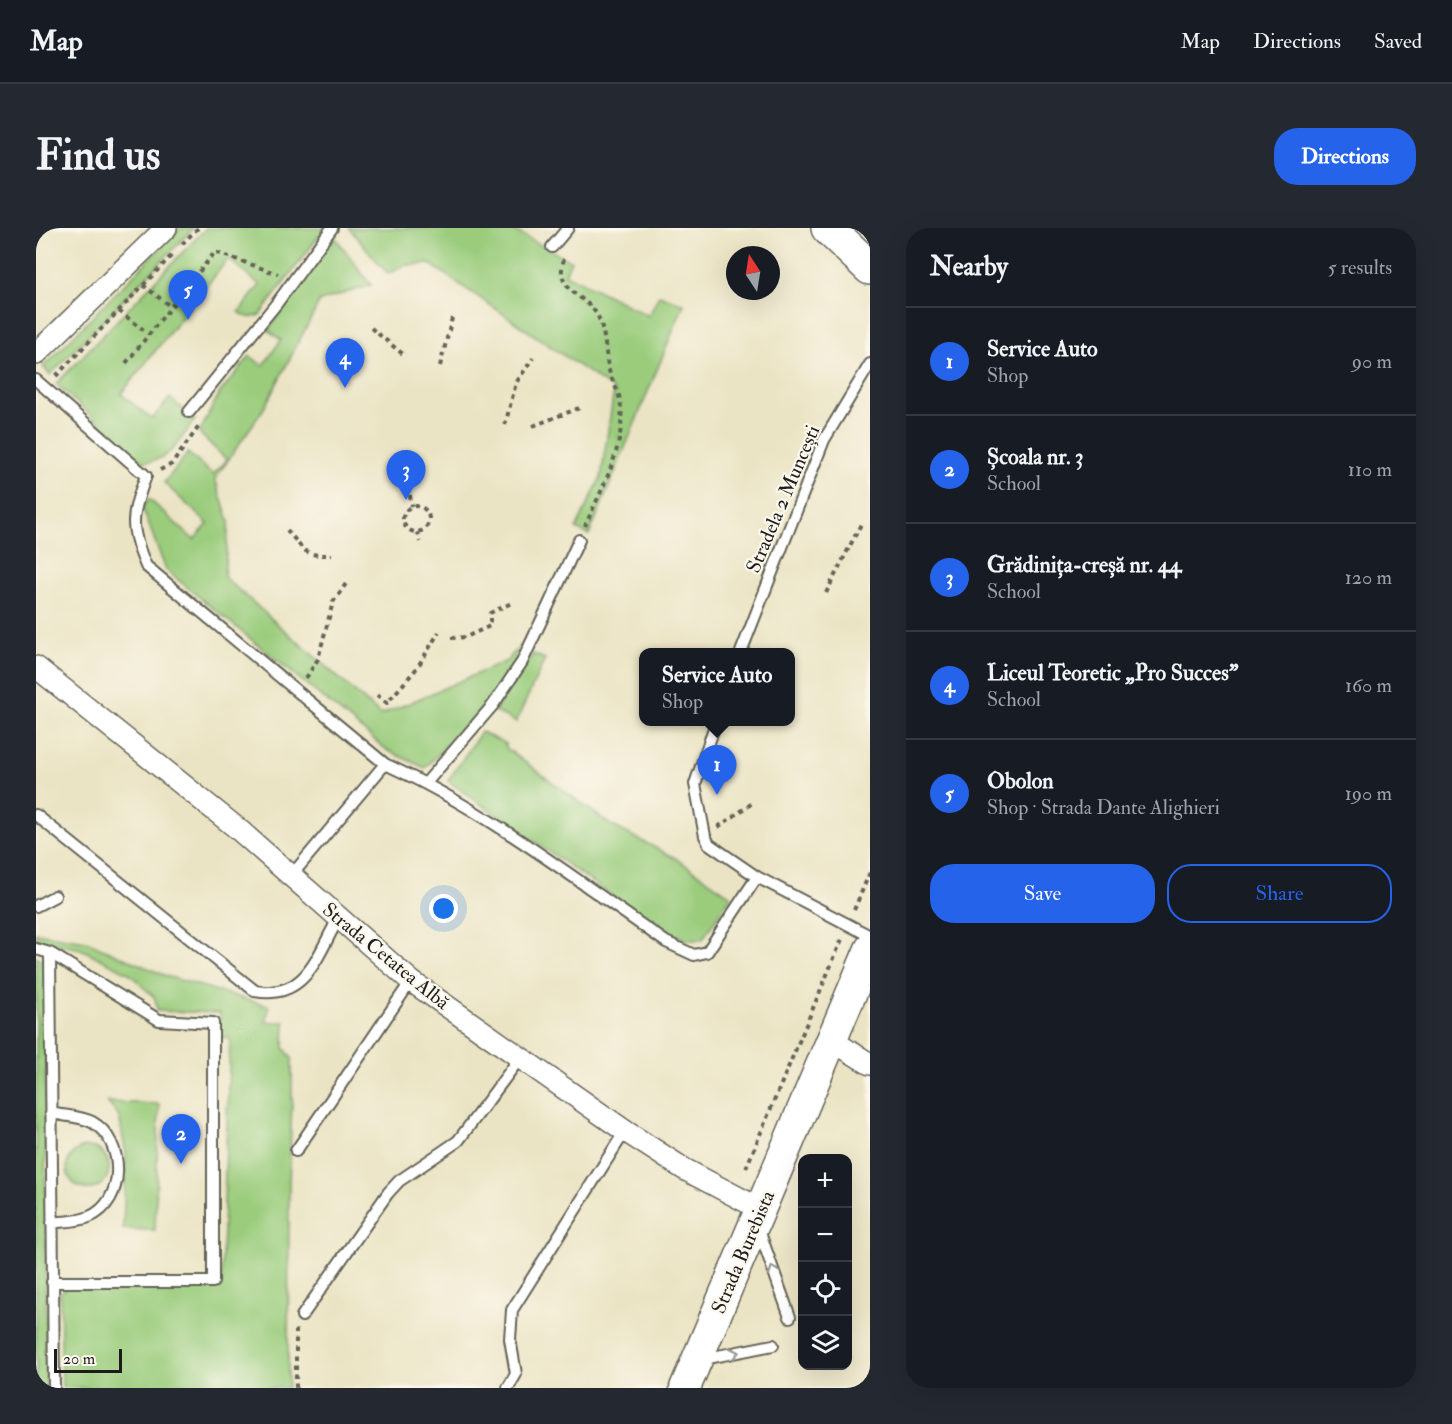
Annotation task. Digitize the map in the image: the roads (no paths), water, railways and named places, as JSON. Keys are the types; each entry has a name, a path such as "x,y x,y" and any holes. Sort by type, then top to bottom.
{"main road":[{"path":"828,228 870,268"},
{"name":"Strada Burebista","path":"685,1388 870,949"}],"street":[{"path":"37,352 166,228"},
{"name":"Strada Cetatea Albă","path":"36,667 238,829 411,981 625,1131 759,1216"},
{"path":"831,1040 870,1064"}],"lane":[{"path":"189,412 295,280 332,228"},
{"path":"552,247 568,228"},
{"name":"Stradela 2 Muncești","path":"743,648 824,440 870,364"},
{"path":"40,384 146,476 135,504 134,537 146,566 385,764 426,783 504,830 666,942 694,955 707,952 757,877"},
{"path":"426,783 493,705 522,662 579,540"},
{"path":"715,726 695,784 705,836 709,844 757,877 870,936"},
{"path":"291,876 385,764"},
{"path":"36,815 255,991 271,994 285,992 294,987 304,977 338,919"},
{"path":"36,906 55,896"},
{"path":"36,949 50,953 159,1020 213,1023 213,1282 52,1282"},
{"path":"50,953 54,1388"},
{"path":"296,1151 411,981"},
{"path":"302,1316 388,1193 399,1181 458,1141 520,1058"},
{"path":"51,1113 91,1122 108,1136 117,1162 115,1190 105,1206 88,1217 52,1223"},
{"path":"507,1388 516,1374 510,1339 512,1310 625,1131"},
{"path":"759,1216 790,1317"},
{"path":"696,1360 773,1345"}],"place":[{"name":"Obolon","path":"188,320"},
{"name":"Liceul Teoretic „Pro Succes\"","path":"345,388"},
{"name":"Grădinița-creșă nr. 44","path":"406,500"},
{"name":"Service Auto","path":"717,795"},
{"name":"Școala nr. 3","path":"181,1164"}]}
